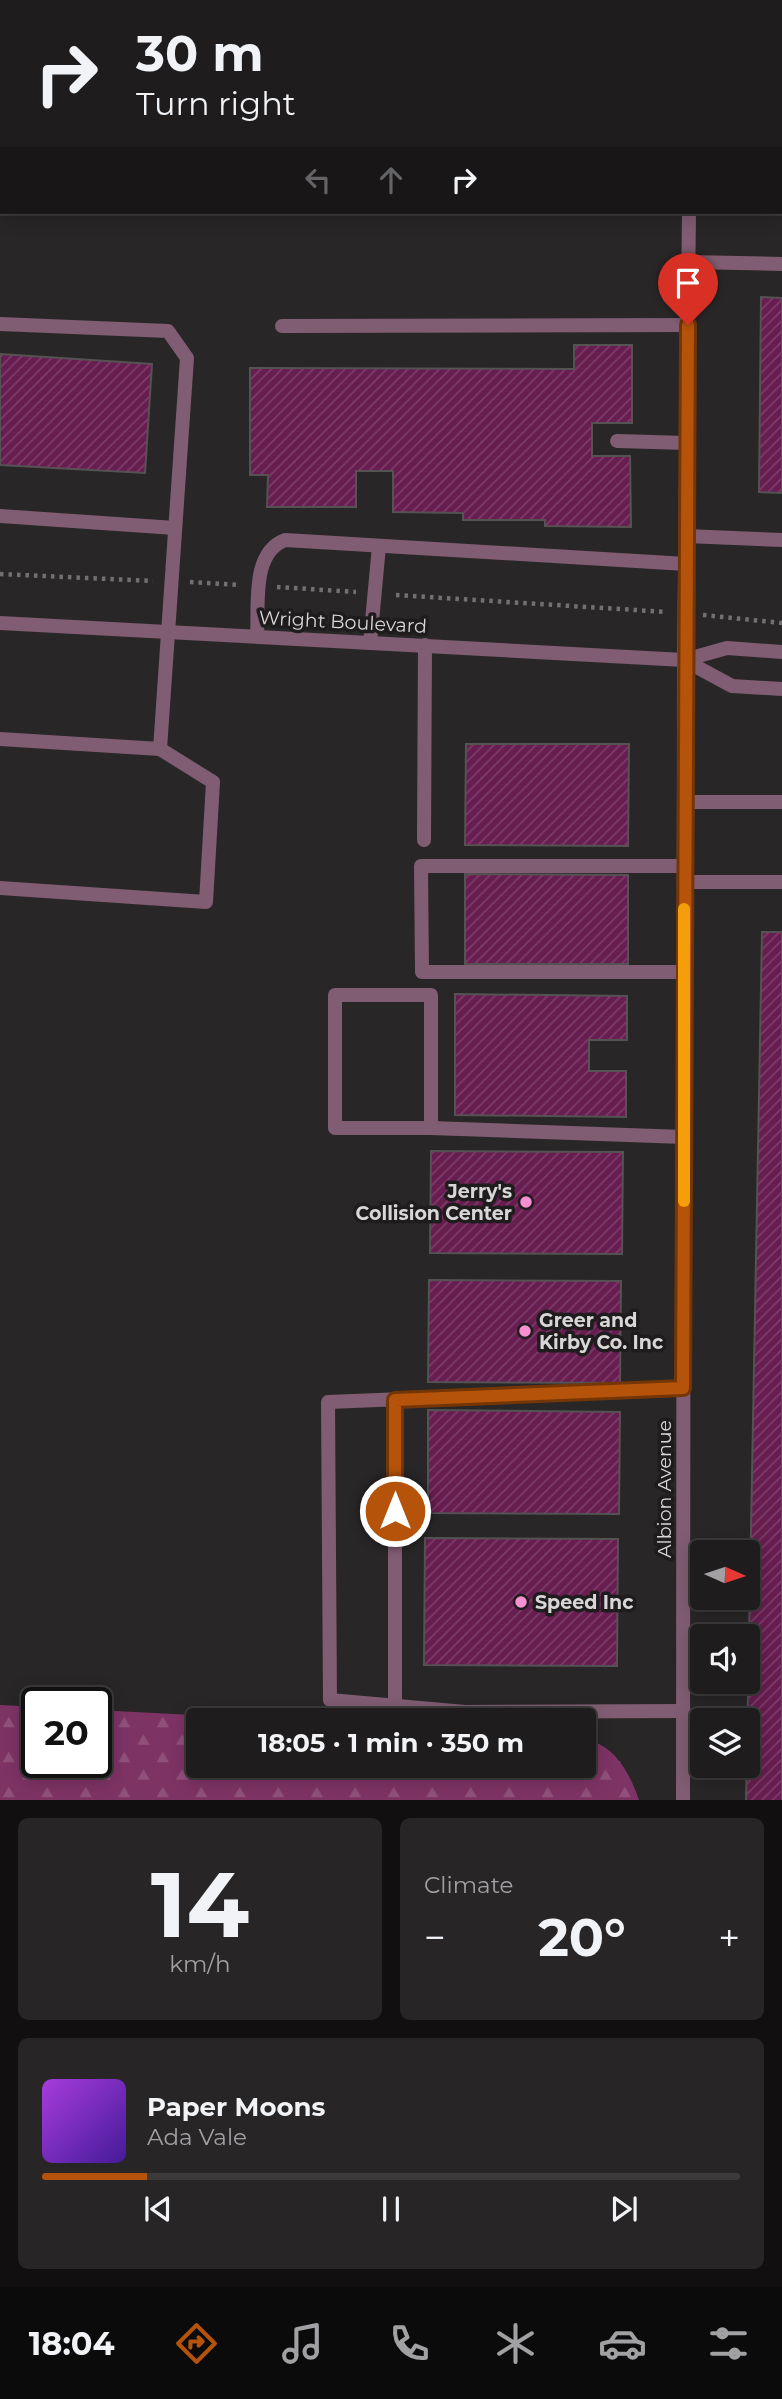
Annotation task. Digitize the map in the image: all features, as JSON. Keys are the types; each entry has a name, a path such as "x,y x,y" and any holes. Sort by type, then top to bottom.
{"street":[{"name":"Albion Avenue","path":"683,1800 684,660 689,214"},
{"path":"689,262 782,264"},
{"path":"0,324 168,331 187,358 160,749"},
{"path":"282,327 688,325"},
{"path":"617,441 687,443"},
{"path":"0,516 175,528"},
{"path":"686,536 782,540"},
{"path":"257,636 263,561 272,545 285,540 686,564"},
{"path":"370,643 379,546"},
{"name":"Wright Boulevard","path":"0,623 684,660 727,648 782,652"},
{"path":"424,839 425,646"},
{"name":"Wright Boulevard","path":"684,660 733,686 782,690"},
{"path":"0,739 160,749 213,782 206,902 0,888"},
{"path":"684,802 782,802"},
{"path":"684,866 421,866 421,893 422,972 684,972"},
{"path":"684,882 782,882"},
{"path":"431,1128 431,995 335,995 335,1128 431,1128 684,1137"},
{"path":"683,1388 328,1402 330,1700 465,1712 684,1711"},
{"path":"395,1400 395,1705"}],"green space":[{"path":"0,1705 21,1706 21,1778 112,1778 112,1711 186,1715 186,1778 596,1778 596,1743 612,1753 626,1770 639,1800 0,1800"}],"building":[{"path":"761,297 782,298 782,493 759,492"},
{"path":"574,345 632,345 632,423 592,423 592,456 630,456 631,527 545,526 545,520 463,520 463,513 393,512 393,471 356,471 356,507 267,507 268,475 250,475 250,368 574,369"},
{"path":"0,354 152,364 145,473 0,465"},
{"path":"466,744 629,744 628,846 465,845"},
{"path":"465,874 628,875 628,964 465,964"},
{"path":"762,932 782,932 782,1800 746,1800 746,1778 760,1778 760,1708 748,1708 748,1694 760,1694 760,1624 749,1624 750,1610 760,1610 760,1540 751,1540"},
{"path":"455,994 627,996 627,1040 589,1040 589,1071 626,1071 626,1117 455,1115"},
{"name":"Jerry's Collision Center","path":"431,1151 623,1152 622,1254 430,1253"},
{"name":"Greer and Kirby Co. Inc","path":"429,1280 621,1281 620,1383 428,1382"},
{"path":"428,1410 620,1412 619,1514 428,1513"},
{"name":"Speed Inc","path":"425,1538 618,1539 617,1666 424,1665"}],"slow traffic":[{"path":"684,909 684,1201"}],"place":[{"name":"Jerry's Collision Center","path":"526,1202"},
{"name":"Greer and Kirby Co. Inc","path":"525,1331"},
{"name":"Speed Inc","path":"521,1602"}],"route":[{"path":"395,1511 395,1400 683,1388 684,684 688,325"}]}
